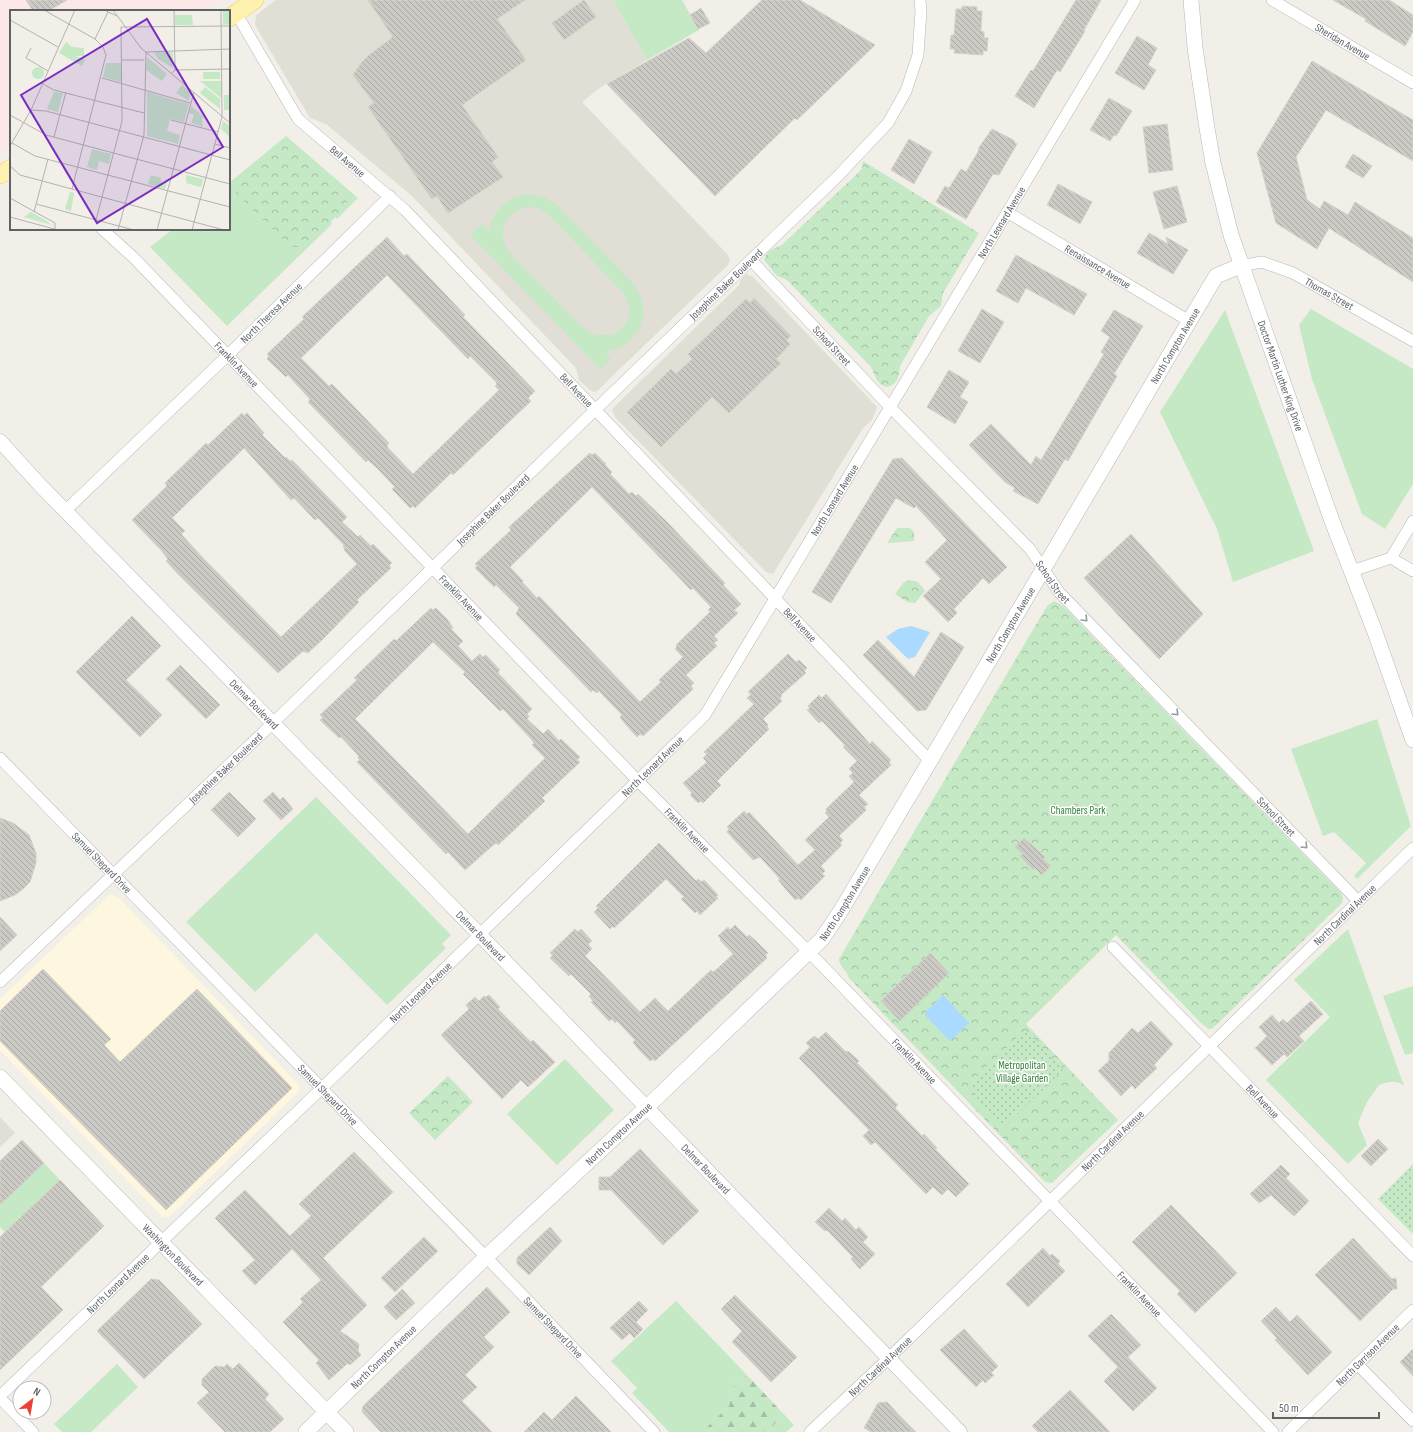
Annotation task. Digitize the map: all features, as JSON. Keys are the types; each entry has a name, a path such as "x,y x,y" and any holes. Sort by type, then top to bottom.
{"main road":[{"path":"233,16 255,0"},
{"name":"Doctor Martin Luther King Drive","path":"1190,0 1194,48 1213,163 1224,212 1240,266 1329,514 1352,571 1413,740"},
{"name":"North Compton Avenue","path":"306,1432 486,1257 810,953 833,923 1216,276 1240,266"},
{"name":"Washington Boulevard","path":"0,1077 346,1432"}],"street":[{"name":"Josephine Baker Boulevard","path":"0,982 273,723 594,410 837,177 888,123 906,91 918,55 921,11 920,0"},
{"name":"North Leonard Avenue","path":"0,1397 160,1241 322,1088 705,715 775,600 889,406 1135,0"},
{"name":"Sheridan Avenue","path":"1272,0 1413,83"},
{"name":"Bell Avenue","path":"233,16 298,119 405,210 930,761"},
{"name":"North Theresa Avenue","path":"65,511 227,356 390,196"},
{"name":"Renaissance Avenue","path":"1007,212 1189,321"},
{"name":"Franklin Avenue","path":"103,230 133,257 638,781 810,953 1273,1432"},
{"name":"School Street","path":"751,260 889,406 1026,544 1059,592 1358,901"},
{"name":"Thomas Street","path":"1240,266 1262,262 1293,273 1413,341"},
{"name":"Delmar Boulevard","path":"0,441 10,454 65,511 479,934 960,1432"},
{"path":"1352,571 1391,558 1413,521"},
{"path":"1391,558 1413,571"},
{"name":"Samuel Shepard Drive","path":"0,758 486,1257 654,1432"},
{"name":"North Cardinal Avenue","path":"810,1432 1050,1202 1413,848"},
{"name":"Bell Avenue","path":"1113,947 1208,1047 1413,1256"},
{"name":"North Garrison Avenue","path":"1288,1432 1413,1310"},
{"path":"1357,1364 1413,1421"},
{"path":"0,1397 33,1432"}],"shaded area":[{"path":"0,0 221,0 206,10 10,10 10,147 0,153"},
{"path":"276,0 613,0 647,60 601,87 582,102 728,255 730,261 727,266 598,390 594,392 590,390 579,380 576,368 412,196 326,124 310,118 255,25 256,15"},
{"path":"746,274 753,277 877,407 872,420 863,428 773,574 766,572 615,417 612,409 739,285 741,279"},
{"path":"110,894 119,898 299,1085 298,1092 170,1216 166,1217 163,1217 0,1050 0,999"},
{"path":"0,1117 15,1133 0,1147"}],"green space":[{"path":"613,0 682,0 699,30 647,60"},
{"path":"286,136 358,198 337,219 335,217 330,221 332,224 227,326 150,247 172,230 230,230 230,182"},
{"path":"286,141 346,193 347,206 304,247 291,247 236,194 238,179"},
{"path":"863,161 979,233 943,293 941,306 929,316 900,366 899,376 892,385 888,387 881,385 875,377 871,367 787,280 777,276 764,260 772,249 783,244 859,172 862,168"},
{"path":"527,194 544,197 556,204 631,281 642,299 644,316 639,330 627,343 619,348 605,352 611,359 600,369 470,235 482,224 489,231 494,216 502,206 513,198","holes":["531,207 540,209 553,219 624,294 628,305 629,314 626,323 621,329 604,335 594,334 584,329 509,252 503,236 505,222 515,212 522,209"]},
{"path":"1311,309 1413,369 1413,484 1385,529 1362,514 1312,379 1299,325"},
{"path":"1225,310 1314,551 1233,582 1217,529 1160,412"},
{"path":"897,528 910,528 914,532 914,541 887,543"},
{"path":"910,580 918,582 925,591 915,603 907,602 895,594 904,582"},
{"name":"Chambers Park","path":"1054,601 1062,605 1341,893 1343,898 1342,903 1213,1028 1209,1029 1201,1023 1116,935 1026,1024 1118,1120 1052,1183 1045,1182 849,978 840,964 839,959 1047,606"},
{"path":"1377,719 1411,826 1357,879 1354,876 1366,863 1334,832 1323,836 1291,749"},
{"path":"316,797 451,935 442,944 446,948 387,1005 316,933 255,992 186,922"},
{"path":"1348,929 1404,1086 1398,1082 1389,1082 1379,1085 1367,1102 1358,1123 1367,1145 1348,1164 1266,1080 1330,1017 1294,980"},
{"path":"1413,986 1413,1053 1405,1055 1383,996"},
{"name":"Metropolitan Village Garden","path":"1025,1030 1063,1070 1005,1126 971,1092 970,1083"},
{"path":"565,1059 614,1110 557,1165 507,1114"},
{"path":"448,1076 473,1102 435,1140 409,1113"},
{"path":"44,1163 60,1180 5,1232 0,1227 0,1205"},
{"path":"1413,1164 1413,1234 1378,1199"},
{"path":"676,1301 747,1375 734,1383 729,1406 707,1427 709,1432 669,1432 632,1393 637,1388 611,1361"},
{"path":"117,1364 138,1387 91,1432 62,1432 54,1424"},
{"path":"747,1375 779,1409 780,1417 768,1432 709,1432 706,1428 729,1406 734,1383"},
{"path":"779,1409 794,1425 786,1432 768,1432 780,1417"}],"water":[{"path":"911,626 930,632 915,657 908,659 886,637 898,629"},
{"path":"943,995 969,1023 950,1041 924,1014"}],"building":[{"path":"26,0 67,0 50,10 32,10"},
{"path":"368,0 525,0 497,19 526,60 462,105 498,157 492,162 503,177 448,213 437,196 432,199 368,107 374,103 353,75 361,63 369,55 393,37"},
{"path":"584,0 596,17 564,40 552,23"},
{"path":"762,0 800,0 875,45 797,120 795,118 715,196 607,84 689,38 706,53"},
{"path":"1076,0 1101,0 1084,30 1085,31 1060,72 1057,70 1034,108 1015,96 1031,70 1033,71"},
{"path":"1333,0 1389,0 1413,15 1413,32 1405,46 1365,21 1366,19"},
{"path":"962,6 977,7 977,11 982,11 981,31 984,32 984,38 988,38 987,51 983,51 983,55 954,53 955,49 950,49 951,35 954,35 956,9 962,9"},
{"path":"701,8 710,23 698,29 690,15"},
{"path":"1137,36 1157,48 1148,65 1156,70 1144,90 1115,73"},
{"path":"1312,61 1413,120 1413,161 1326,110 1296,157 1307,200 1320,209 1324,201 1348,215 1355,202 1413,238 1413,282 1329,228 1317,249 1276,223 1257,153"},
{"path":"1109,98 1132,111 1116,136 1114,135 1110,141 1090,130"},
{"path":"1167,124 1173,170 1149,173 1143,127"},
{"path":"992,129 1015,141 1014,142 1017,144 999,175 993,174 966,219 936,202 945,186 949,188 961,169 966,172 979,150 978,149"},
{"path":"909,139 932,152 914,184 891,170"},
{"path":"1353,154 1372,166 1363,178 1345,167"},
{"path":"1058,184 1092,202 1080,224 1047,205"},
{"path":"1177,186 1187,222 1164,229 1153,192"},
{"path":"1149,233 1168,244 1166,237 1188,250 1173,274 1137,253"},
{"path":"387,237 404,256 407,254 465,315 463,317 535,391 528,398 531,401 453,475 451,473 415,508 413,506 410,508 392,489 395,487 377,468 368,460 366,462 308,402 310,400 309,398 288,375 286,377 267,359 269,356 267,354 304,319 302,317","holes":["387,275 468,359 470,356 496,382 497,384 495,386 499,390 413,474 388,448 387,445 389,443 332,384 329,386 301,358"]},
{"path":"1016,255 1087,294 1074,315 1026,288 1018,303 996,291"},
{"path":"754,298 791,336 786,340 790,344 776,359 781,363 729,413 712,397 661,447 627,412 671,369 676,374 692,359 688,354 746,299 750,303"},
{"path":"982,309 1004,322 980,363 958,351"},
{"path":"1114,310 1143,326 1114,374 1117,376 1068,461 1065,459 1038,504 1013,491 1015,488 1005,482 969,445 991,424 1031,465 1036,456 1041,460 1104,354 1101,352 1110,337 1101,331"},
{"path":"949,370 969,382 960,397 968,402 955,424 927,407"},
{"path":"242,413 244,416 247,413 264,433 262,435 285,458 286,457 290,461 292,460 347,517 342,522 358,537 360,535 371,546 373,544 392,563 389,565 391,568 357,600 359,602 323,639 308,653 303,651 278,673 180,576 166,561 168,559 161,550 132,520 167,486 165,483 206,443 208,445","holes":["244,448 291,500 294,498 315,520 318,518 344,545 344,550 357,564 281,637 181,534 185,531 172,518"]},
{"path":"590,453 592,455 595,453 612,472 610,474 629,494 632,492 636,496 638,494 668,523 725,583 723,585 741,604 734,610 738,613 714,636 718,640 714,643 717,646 686,675 694,683 691,686 693,689 643,736 640,734 637,737 620,717 622,715 599,691 597,693 593,690 591,692 516,614 519,608 496,585 494,587 475,568 478,566 475,564 511,530 509,527","holes":["592,487 691,590 693,588 711,607 708,610 710,612 676,645 677,647 675,649 683,657 659,680 661,682 640,702 539,596 537,598 510,567"]},
{"path":"902,458 1007,567 989,584 983,578 954,609 957,613 948,622 923,596 941,579 925,562 947,540 916,506 914,508 896,498 831,603 812,592 893,459"},
{"path":"1131,534 1203,614 1159,659 1084,578"},
{"path":"431,608 433,610 436,608 447,619 453,628 451,629 463,641 458,646 472,661 480,654 483,657 486,655 500,670 498,672 499,674 532,709 527,714 529,716 527,719 543,734 548,729 559,741 561,739 580,757 577,760 580,762 542,798 545,801 498,845 496,843 465,870 448,852 446,854 357,762 360,760 358,758 359,756 341,737 339,738 320,720 323,718 320,715 357,680 354,678 394,639 396,641","holes":["433,642 465,672 463,674 500,711 503,709 532,740 534,743 532,745 545,758 468,834 355,719"]},
{"path":"132,616 161,646 126,680 162,715 140,737 76,672"},
{"path":"941,632 964,647 926,710 917,711 863,655 878,640 914,677"},
{"path":"788,654 796,662 799,660 807,668 804,671 806,673 782,694 780,699 782,701 763,719 768,725 767,727 769,729 717,781 721,785 703,803 701,801 698,803 690,795 692,793 683,783 707,762 703,758 707,754 704,752 754,704 747,698 751,694 748,692"},
{"path":"180,665 220,705 206,719 166,679"},
{"path":"826,694 870,744 872,741 891,760 889,762 891,765 859,795 868,804 864,807 866,810 839,836 843,840 840,843 842,845 821,866 825,871 822,874 825,876 801,900 798,898 795,900 778,880 780,879 760,857 753,860 727,832 729,829 727,827 744,811 747,814 749,812 798,865 815,850 805,840 829,817 825,813 827,811 826,809 854,782 849,776 853,773 849,769 857,761 843,747 845,746 843,743 822,721 819,723 807,710 810,708 808,706 819,695 822,698"},
{"path":"229,792 256,819 238,837 211,810"},
{"path":"273,792 280,800 283,797 293,809 281,820 263,801"},
{"path":"0,818 13,823 29,835 36,853 36,863 30,882 15,895 0,901"},
{"path":"1024,838 1045,857 1043,859 1051,866 1042,875 1035,868 1033,870 1020,856 1023,854 1015,847"},
{"path":"659,843 696,881 698,879 702,882 704,880 718,895 716,897 718,898 700,915 697,911 695,913 681,899 684,897 666,879 614,928 613,926 610,929 594,912 598,908 596,906"},
{"path":"0,917 17,935 0,951"},
{"path":"735,925 747,937 749,935 768,953 765,955 767,958 655,1061 653,1059 650,1061 639,1050 633,1042 635,1040 617,1021 615,1023 612,1019 609,1021 591,1002 593,1001 589,996 591,994 571,974 569,976 550,958 553,955 550,953 575,929 578,932 581,929 592,941 588,944 592,949 585,956 640,1012 655,998 668,1011 711,970 713,972 716,970 733,954 718,936 728,927 730,930"},
{"path":"930,953 949,973 900,1021 881,1001"},
{"path":"43,969 111,1039 104,1045 120,1062 197,989 292,1088 166,1210 0,1041 0,1011"},
{"path":"489,995 500,1007 498,1009 531,1042 533,1040 555,1062 528,1087 521,1080 502,1099 441,1035 469,1009 466,1005 475,997 479,1001 484,996 486,997"},
{"path":"1311,1001 1323,1014 1299,1036 1304,1041 1287,1057 1284,1054 1272,1065 1255,1048 1267,1036 1259,1027 1272,1015 1279,1023 1283,1019 1287,1023"},
{"path":"1151,1021 1173,1044 1154,1065 1157,1068 1135,1089 1132,1085 1121,1096 1098,1071 1109,1061 1109,1053 1132,1028 1138,1033"},
{"path":"826,1032 846,1052 848,1051 859,1061 857,1063 898,1105 895,1108 922,1136 924,1134 937,1148 935,1149 969,1184 956,1197 948,1189 942,1195 933,1187 926,1194 875,1142 871,1145 863,1136 869,1130 799,1058 810,1047 806,1043 814,1036 818,1039"},
{"path":"1378,1139 1388,1149 1371,1166 1361,1156"},
{"path":"22,1140 44,1163 0,1205 0,1161"},
{"path":"640,1149 699,1211 663,1245 611,1190 599,1190 599,1177 610,1177"},
{"path":"354,1152 393,1192 323,1258 367,1305 340,1331 359,1344 358,1351 361,1355 350,1365 348,1363 329,1380 316,1363 319,1360 283,1322 303,1302 300,1299 321,1280 292,1249 255,1285 242,1271 255,1260 215,1218 245,1190 290,1236 311,1216 299,1204"},
{"path":"1281,1165 1290,1174 1286,1178 1309,1201 1294,1216 1271,1195 1259,1203 1250,1194"},
{"path":"60,1180 104,1226 41,1287 63,1310 0,1370 0,1237"},
{"path":"1171,1205 1237,1273 1195,1313 1177,1294 1180,1291 1132,1242"},
{"path":"829,1208 842,1221 845,1218 856,1230 859,1227 868,1237 863,1242 875,1254 860,1269 851,1259 853,1257 827,1230 825,1231 815,1222"},
{"path":"550,1227 562,1241 529,1275 517,1264 517,1258"},
{"path":"424,1237 438,1251 395,1292 381,1278"},
{"path":"1353,1238 1392,1279 1396,1278 1397,1289 1393,1289 1360,1321 1315,1275"},
{"path":"1043,1248 1050,1256 1052,1254 1060,1261 1058,1264 1065,1271 1028,1307 1006,1284"},
{"path":"151,1279 159,1280 202,1324 144,1379 97,1331"},
{"path":"487,1287 510,1312 484,1337 494,1347 465,1375 477,1387 462,1401 492,1432 381,1432 362,1412 363,1406"},
{"path":"402,1289 415,1303 396,1320 384,1307"},
{"path":"735,1295 797,1357 771,1382 732,1342 742,1331 721,1309"},
{"path":"639,1301 648,1310 636,1322 643,1329 634,1338 630,1333 622,1340 610,1328"},
{"path":"1276,1307 1290,1322 1297,1315 1332,1352 1308,1375 1275,1340 1277,1338 1261,1321"},
{"path":"1111,1314 1141,1345 1128,1357 1157,1388 1133,1411 1104,1381 1118,1367 1088,1336"},
{"path":"964,1329 998,1366 991,1373 994,1375 985,1383 983,1380 976,1387 940,1350"},
{"path":"1413,1349 1413,1376 1400,1362"},
{"path":"239,1363 269,1394 265,1399 284,1419 270,1432 225,1432 197,1403 209,1392 202,1385 202,1379 215,1366 224,1367 227,1364 233,1369"},
{"path":"1070,1390 1110,1432 1038,1432 1032,1426"},
{"path":"576,1396 611,1432 524,1432 544,1412 552,1420"},
{"path":"887,1402 916,1432 871,1432 864,1428 878,1403"}]}
